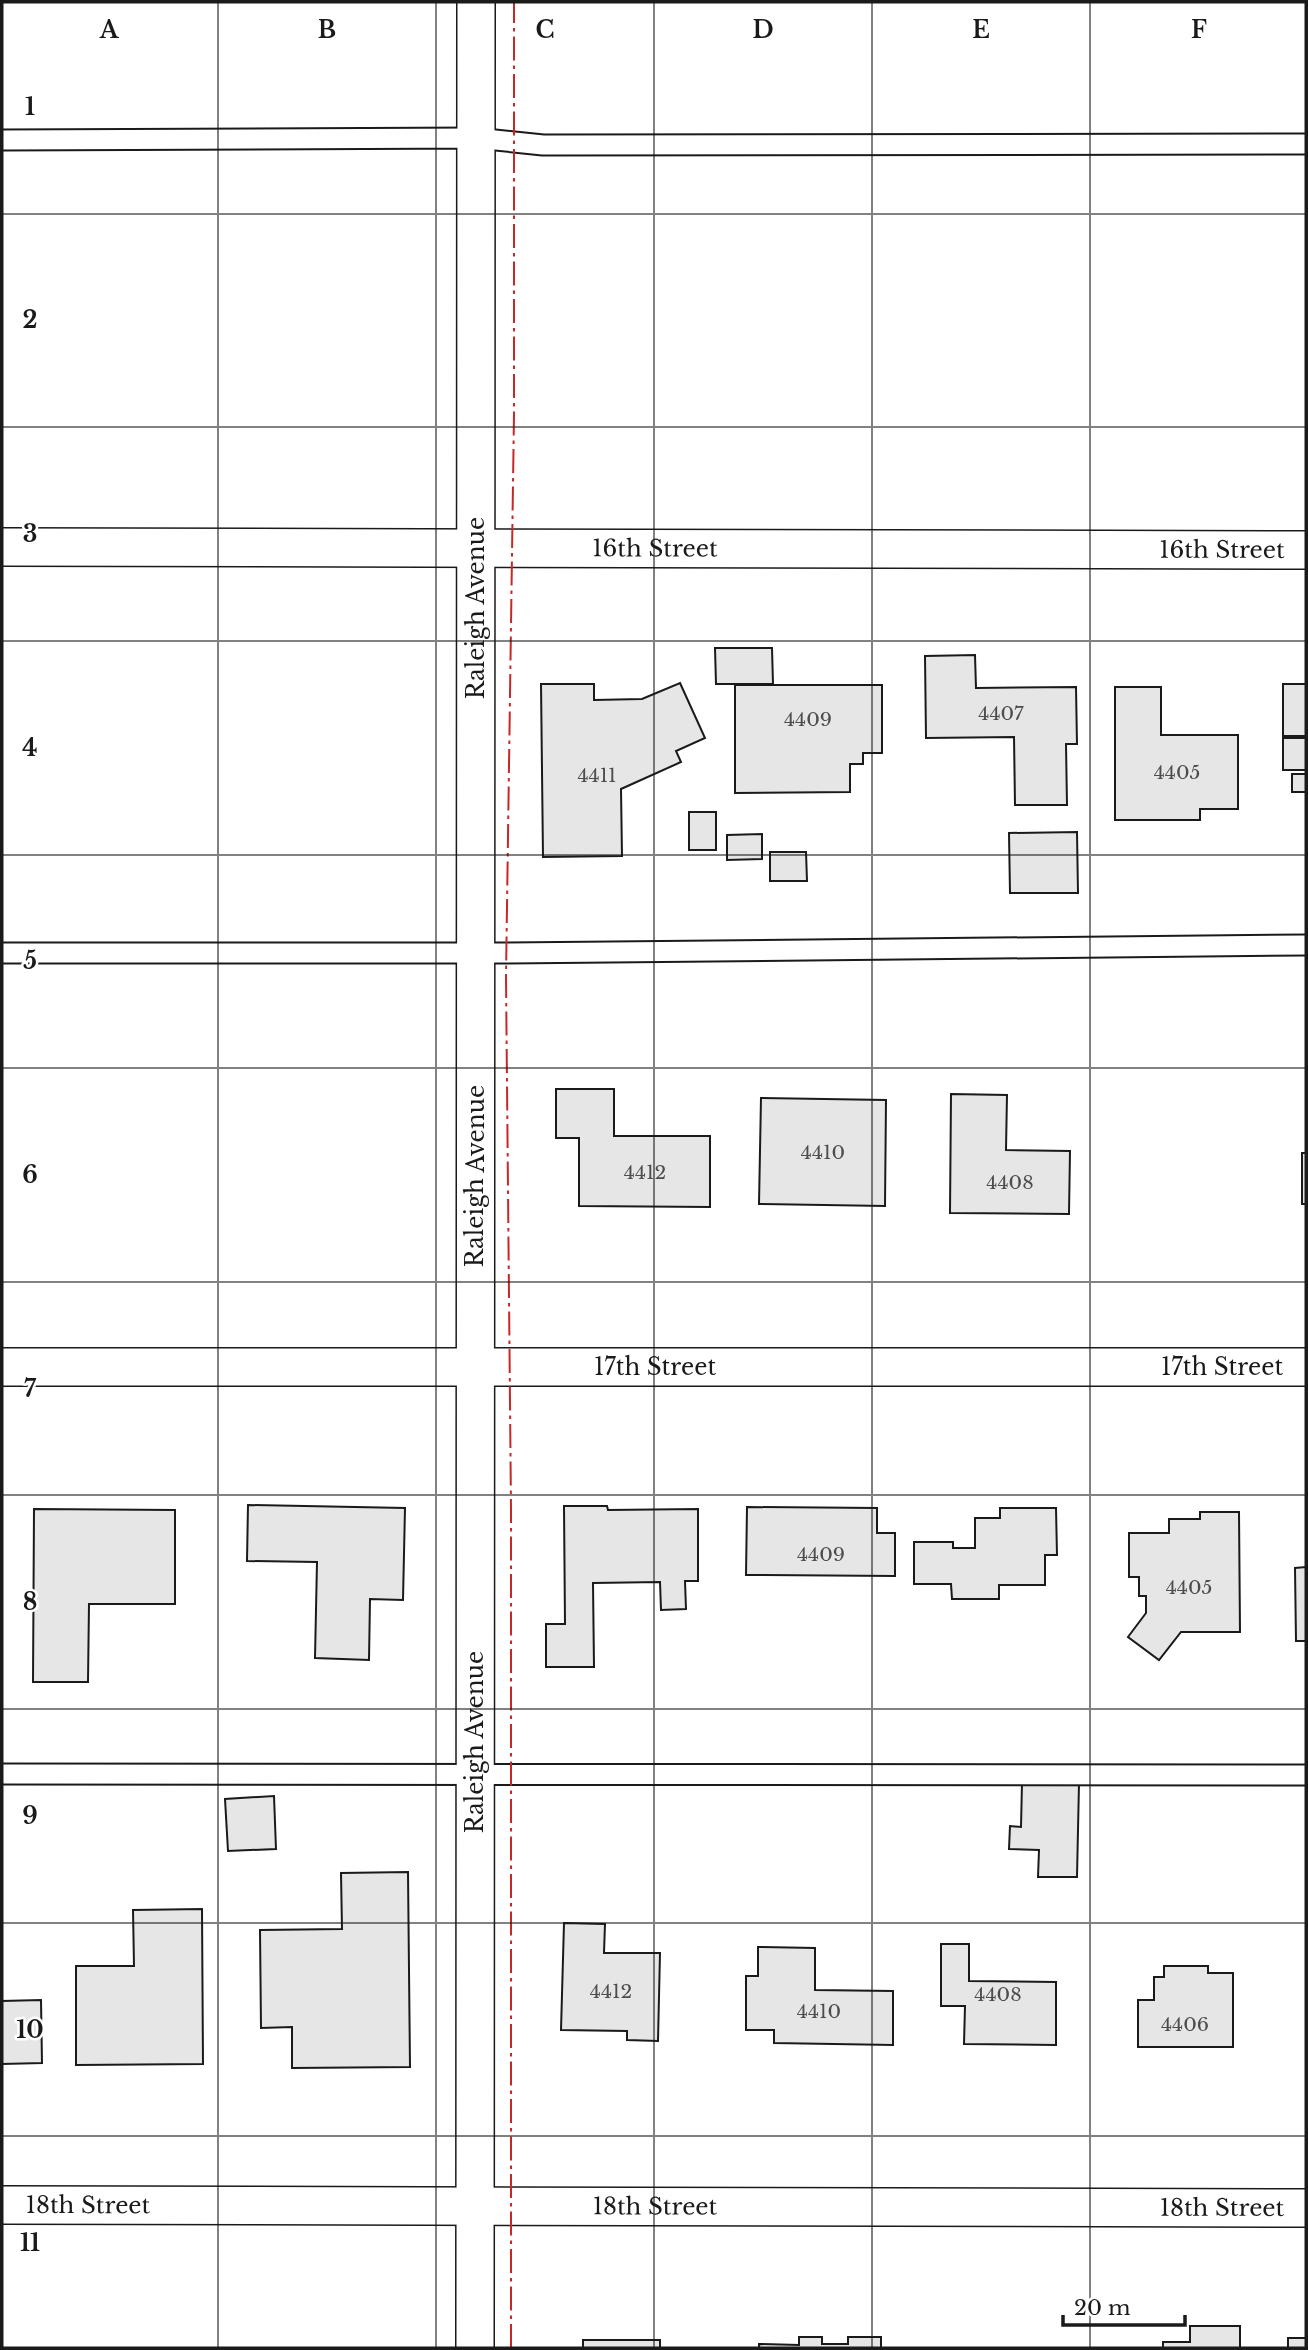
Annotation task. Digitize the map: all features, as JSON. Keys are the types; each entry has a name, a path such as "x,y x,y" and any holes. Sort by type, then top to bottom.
{"street":[{"name":"Raleigh Avenue","path":"475,2348 476,2"},
{"name":"16th Street","path":"2,547 1306,550"},
{"name":"17th Street","path":"2,1367 1306,1367"},
{"name":"18th Street","path":"2,2205 1306,2208"}],"lane":[{"path":"2,140 476,138 543,145 1306,144"},
{"path":"2,953 474,953 1306,945"},
{"path":"2,1774 475,1772 1306,1775"}],"building":[{"path":"715,648 772,648 773,684 716,684"},
{"path":"975,655 976,688 1076,687 1077,744 1066,744 1067,805 1015,805 1014,737 926,738 925,656"},
{"path":"680,683 705,738 676,751 681,762 621,789 622,856 543,857 541,684 594,684 594,700 642,699"},
{"path":"1283,684 1306,684 1306,736 1283,736"},
{"path":"735,685 882,685 882,753 863,753 863,764 850,764 850,792 735,793"},
{"path":"1115,687 1161,687 1161,735 1238,735 1238,809 1200,809 1200,820 1115,820"},
{"path":"1283,738 1306,738 1306,770 1283,770"},
{"path":"1292,774 1306,774 1306,792 1292,792"},
{"path":"689,812 716,812 716,850 689,850"},
{"path":"1077,832 1078,893 1010,893 1009,833"},
{"path":"762,834 762,859 727,860 727,835"},
{"path":"770,852 806,852 807,881 770,881"},
{"path":"556,1089 614,1089 614,1136 710,1136 710,1207 579,1206 579,1138 556,1138"},
{"path":"951,1094 1007,1095 1006,1150 1070,1151 1069,1214 950,1213"},
{"path":"761,1098 886,1100 885,1206 759,1204"},
{"path":"1302,1153 1306,1153 1306,1204 1302,1204"},
{"path":"248,1505 405,1508 403,1600 370,1599 369,1660 315,1658 317,1562 247,1561"},
{"path":"564,1506 607,1506 608,1510 698,1509 698,1581 685,1581 686,1609 661,1610 660,1582 593,1583 594,1667 546,1667 546,1624 565,1624"},
{"path":"747,1507 877,1508 877,1533 895,1533 895,1576 746,1575"},
{"path":"1000,1508 1056,1508 1057,1555 1045,1555 1045,1585 999,1585 999,1599 952,1599 951,1584 914,1584 914,1542 953,1542 953,1548 975,1548 975,1518 1000,1518"},
{"path":"34,1509 175,1510 175,1604 89,1604 88,1682 33,1682"},
{"path":"1200,1512 1239,1512 1240,1632 1181,1632 1159,1660 1128,1637 1146,1613 1146,1596 1139,1596 1139,1577 1129,1577 1129,1533 1169,1533 1169,1519 1200,1519"},
{"path":"1306,1567 1306,1641 1296,1641 1295,1568"},
{"path":"1022,1783 1079,1783 1077,1877 1038,1877 1039,1850 1009,1849 1010,1826 1021,1827"},
{"path":"274,1796 276,1849 228,1851 225,1799"},
{"path":"408,1872 410,2067 292,2068 292,2027 261,2028 260,1930 342,1929 341,1873"},
{"path":"202,1909 203,2064 76,2065 76,1966 134,1966 133,1910"},
{"path":"564,1923 605,1924 604,1953 660,1953 658,2041 627,2040 627,2031 561,2030"},
{"path":"941,1944 969,1944 969,1981 1056,1982 1056,2045 964,2044 965,2006 941,2006"},
{"path":"758,1947 815,1948 815,1990 893,1991 893,2045 774,2043 774,2030 746,2030 746,1976 758,1976"},
{"path":"1164,1966 1208,1966 1208,1973 1233,1973 1233,2047 1138,2047 1138,2000 1154,2000 1154,1977 1164,1977"},
{"path":"41,2000 42,2063 2,2064 2,2001"},
{"path":"1190,2326 1240,2326 1240,2348 1163,2348 1163,2342 1190,2342"},
{"path":"799,2337 822,2337 822,2344 848,2344 848,2337 881,2337 881,2348 759,2348 759,2344 799,2345"},
{"path":"1288,2338 1306,2338 1306,2348 1288,2348"},
{"path":"583,2340 660,2340 660,2348 583,2348"}],"power":[{"path":"511,2348 511,1508 506,977 514,414 514,2"}]}
